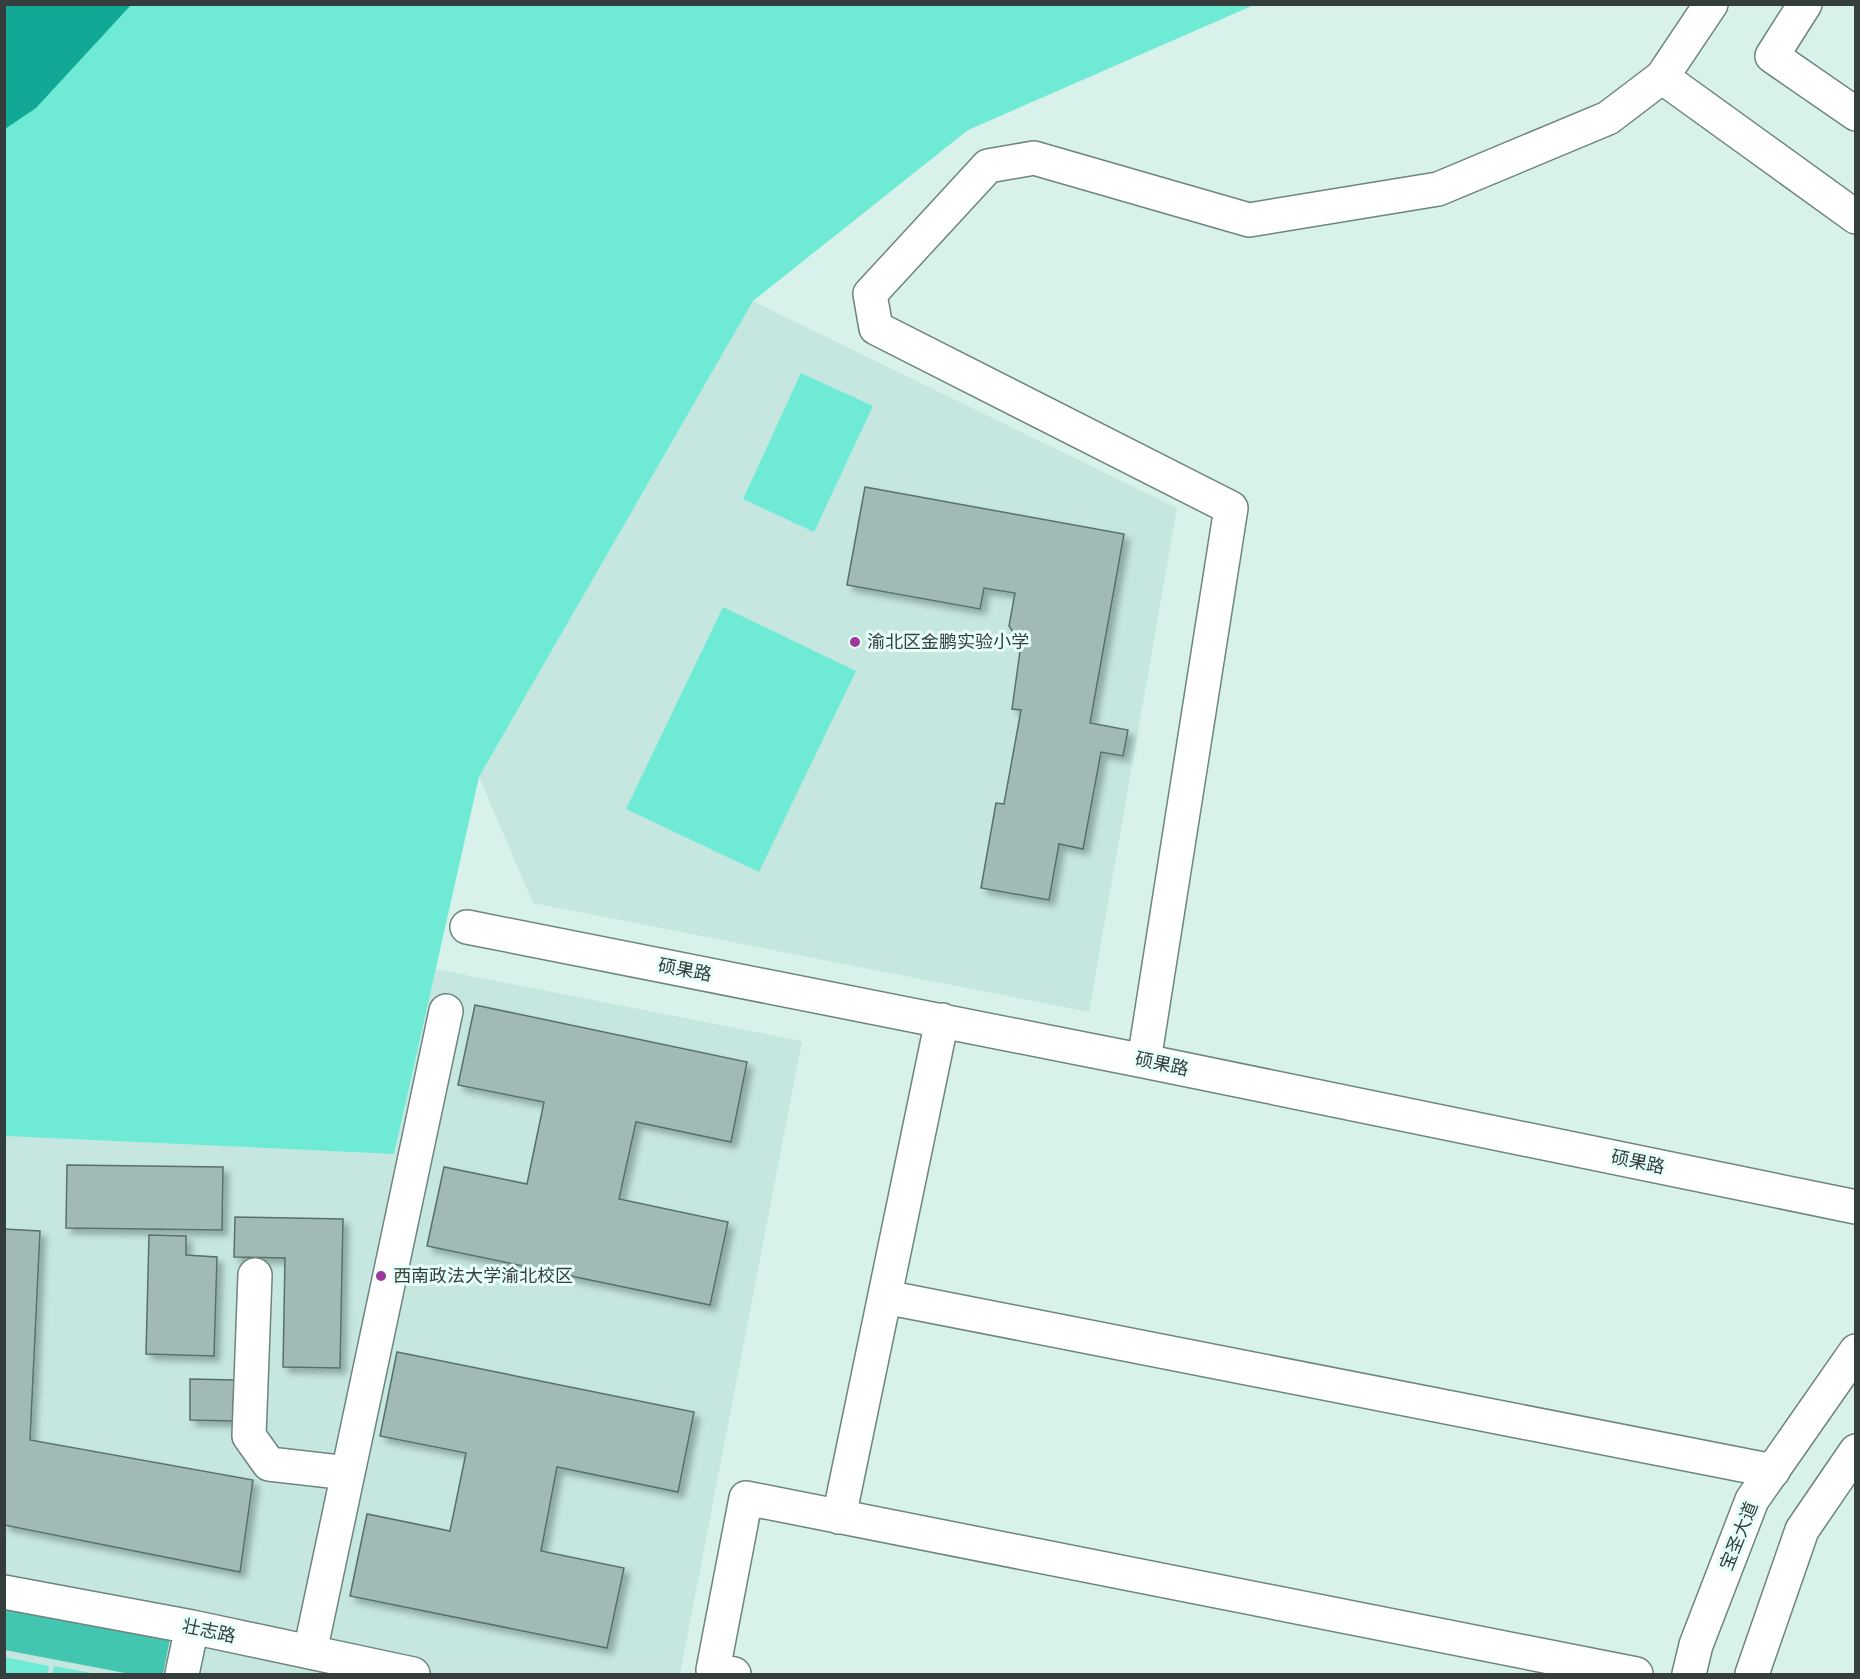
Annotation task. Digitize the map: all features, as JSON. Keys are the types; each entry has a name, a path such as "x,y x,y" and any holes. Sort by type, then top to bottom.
{"street":[{"path":"1144,1060 1231,508 876,328 870,294 988,166 1034,158 1249,220 1438,189 1608,118 1662,77 1711,4"},
{"path":"1805,4 1772,56 1856,114"},
{"path":"1662,77 1856,217"},
{"name":"硕果路","path":"467,927 1144,1060 1856,1207"},
{"path":"310,1652 446,1011"},
{"path":"839,1517 942,1020"},
{"path":"255,1275 249,1436 269,1464 348,1473"},
{"path":"885,1297 1773,1471"},
{"name":"宝圣大道","path":"1689,1674 1696,1645 1752,1500 1856,1351"},
{"path":"1752,1674 1802,1530 1856,1451"},
{"path":"734,1674 713,1670 746,1498 1636,1674"},
{"name":"壮志路","path":"4,1592 192,1627 413,1674"},
{"path":"182,1674 192,1627"}],"shaded area":[{"path":"5,4 131,5 36,108 5,129"},
{"path":"5,5 1254,5 968,130 753,301 479,777 394,1154 5,1136"},
{"name":"渝北区金鹏实验小学","path":"753,301 1177,508 1089,1012 533,903 479,777"},
{"path":"801,373 873,406 814,532 743,499"},
{"path":"723,607 856,671 759,872 626,809"},
{"name":"西南政法大学渝北校区","path":"435,969 802,1041 680,1674 5,1674 5,1136 394,1154"},
{"path":"4,1602 171,1634 163,1674 130,1674 5,1650"},
{"path":"4,1657 49,1666 48,1674 5,1674"},
{"path":"54,1666 96,1674 52,1674"}],"building":[{"path":"865,487 1124,534 1090,723 1128,730 1123,756 1101,752 1083,849 1059,844 1049,900 981,888 996,803 1004,804 1021,710 1012,709 1021,644 1009,626 1015,593 984,588 980,609 847,585"},
{"path":"475,1005 747,1062 731,1142 636,1122 619,1199 728,1222 710,1305 427,1246 444,1167 527,1184 544,1102 458,1085"},
{"path":"67,1165 223,1167 222,1230 66,1228"},
{"path":"235,1217 343,1219 340,1368 283,1367 285,1258 234,1257"},
{"path":"4,1229 40,1231 30,1440 253,1480 240,1572 4,1525"},
{"path":"149,1235 186,1236 186,1255 217,1257 214,1356 146,1354"},
{"path":"397,1352 694,1412 678,1492 557,1467 541,1551 624,1568 607,1648 350,1596 367,1514 450,1531 466,1453 380,1436"},
{"path":"190,1379 234,1380 233,1421 190,1420"}],"place":[{"name":"渝北区金鹏实验小学","path":"855,642"},
{"name":"西南政法大学渝北校区","path":"381,1276"}]}
